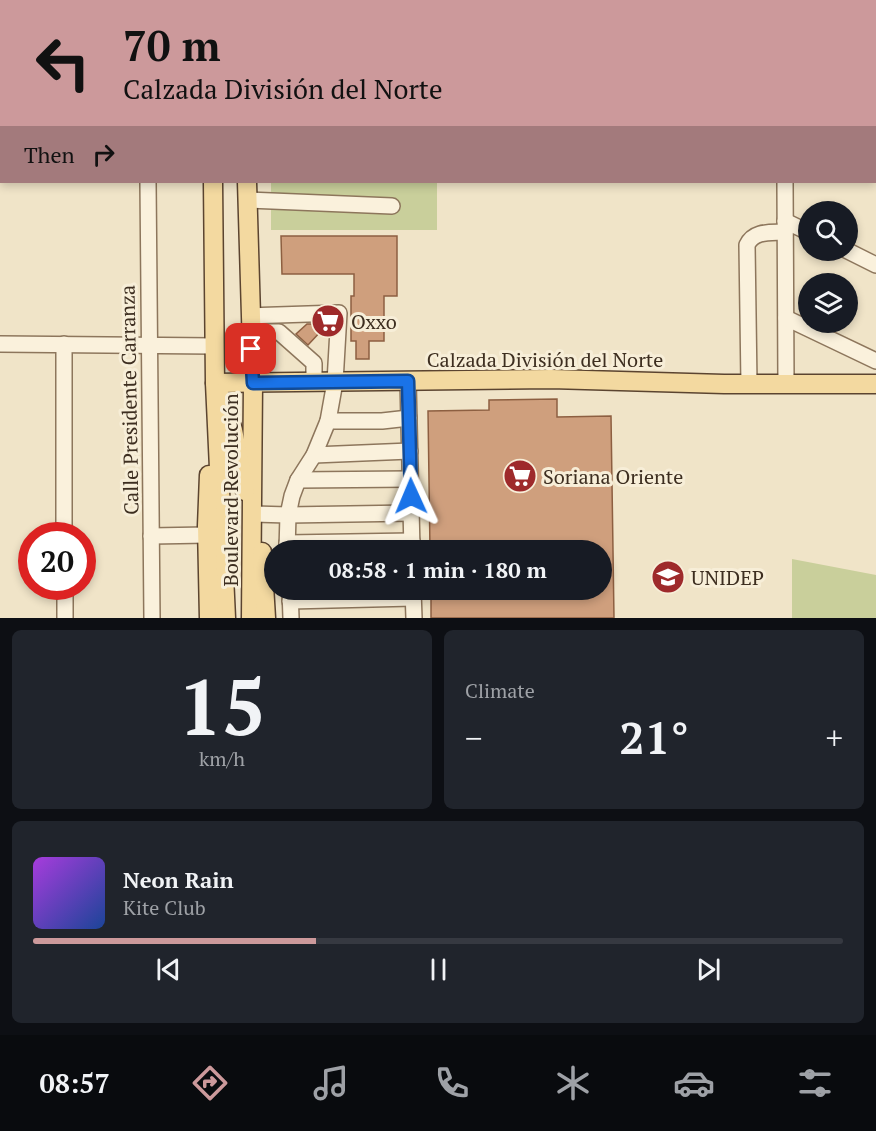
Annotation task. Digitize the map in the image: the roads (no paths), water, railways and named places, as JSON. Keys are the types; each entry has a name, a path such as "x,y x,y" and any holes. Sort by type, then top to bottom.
{"main road":[{"path":"213,183 214,383 226,618"},
{"name":"Boulevard Revolución","path":"247,183 253,383 251,618"},
{"name":"Calzada División del Norte","path":"214,383 551,379 749,384 876,384"},
{"path":"214,383 229,415 242,481 261,543 266,618"},
{"path":"209,618 207,535 210,469 217,432"}],"street":[{"name":"Calle Presidente Carranza","path":"148,183 152,618"},
{"path":"785,183 786,384"},
{"path":"248,200 392,206"},
{"path":"749,384 747,245 754,236 785,226 798,229"},
{"path":"858,256 876,265"},
{"path":"251,324 339,313 335,382 328,421 314,455 298,480 288,515 287,540"},
{"path":"786,318 876,361"},
{"path":"251,324 279,332 314,363 314,382"},
{"path":"0,344 214,346"},
{"path":"64,344 64,522"},
{"path":"408,381 412,540"},
{"path":"328,421 409,418"},
{"path":"314,455 410,451"},
{"path":"298,480 410,479"},
{"path":"252,514 411,513"},
{"path":"151,536 207,535"},
{"path":"65,600 65,618"},
{"path":"290,600 291,618"},
{"path":"413,600 414,618"}],"place":[{"name":"Oxxo","path":"328,321"},
{"name":"Soriana Oriente","path":"520,476"},
{"name":"UNIDEP","path":"668,577"}]}
